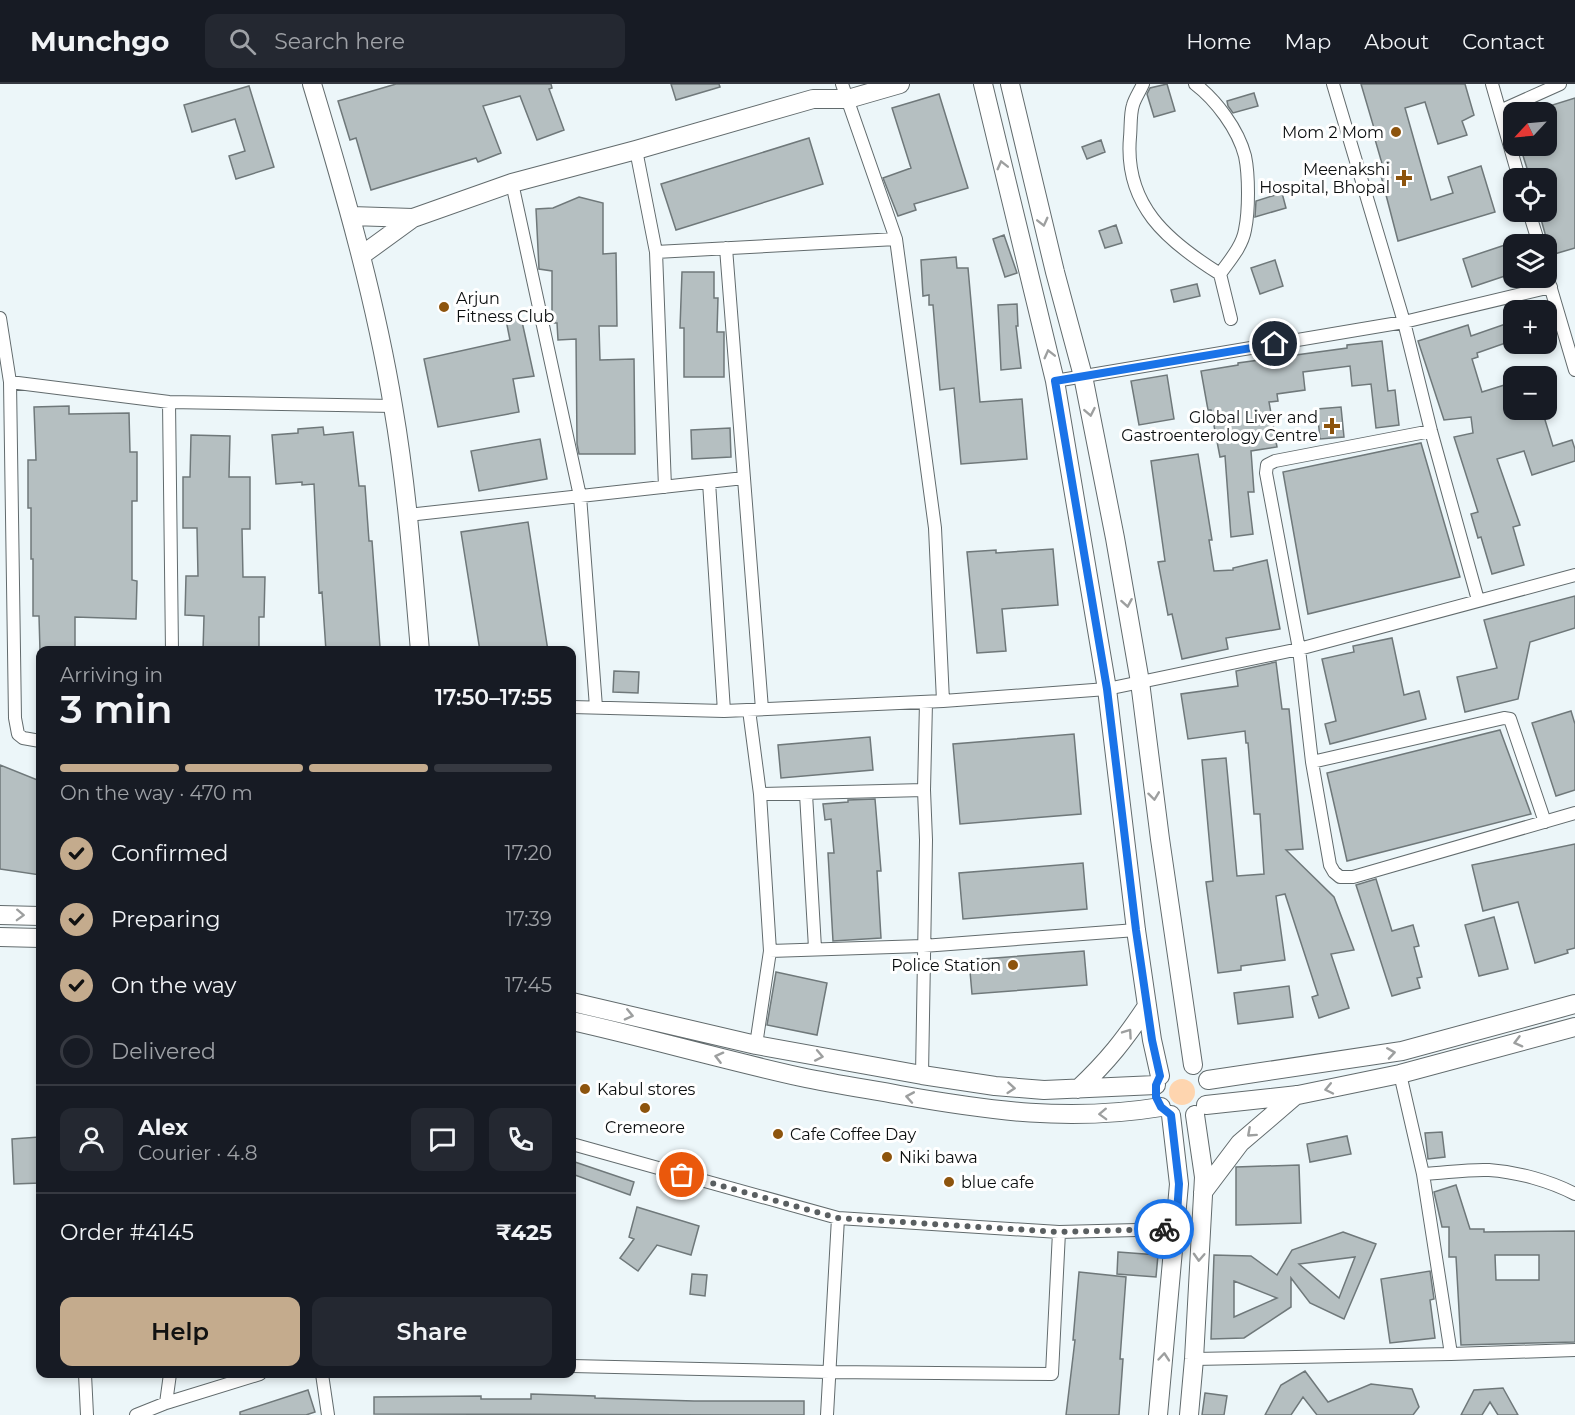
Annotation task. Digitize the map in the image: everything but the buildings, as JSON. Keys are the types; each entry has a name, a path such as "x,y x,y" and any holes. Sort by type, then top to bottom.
{"street":[{"path":"313,84 362,255 393,406 408,515 420,646"},
{"path":"813,99 835,84"},
{"path":"362,255 413,219 512,183 813,99 900,84"},
{"path":"983,84 1055,381 1107,689 1136,930 1158,1080 1156,1097 1166,1111 1179,1184 1158,1415"},
{"path":"1010,84 1055,272 1083,376 1115,538 1140,682 1193,1065"},
{"path":"1143,84 1132,105 1129,148 1133,180 1139,197 1152,219 1171,240 1188,254 1220,274 1231,319"},
{"path":"1195,84 1218,106 1233,129 1245,155 1247,189 1245,231 1239,246 1220,274"},
{"path":"1333,84 1404,322 1431,431 1478,600"},
{"path":"1492,84 1516,168"},
{"path":"1500,111 1560,84"},
{"path":"845,92 896,239 934,528 943,701"},
{"path":"636,150 656,252 665,487"},
{"path":"512,183 580,496 596,707"},
{"path":"351,216 413,219"},
{"path":"656,252 896,239"},
{"path":"726,248 744,478 770,951 756,1045"},
{"path":"1055,381 1404,322 1547,288"},
{"path":"1551,288 1575,370"},
{"path":"0,318 10,382 15,718 18,735 36,740"},
{"path":"10,382 169,402 393,406"},
{"path":"169,402 172,646"},
{"path":"1431,431 1275,461 1267,465 1266,473 1299,650 1312,762 1330,865 1340,877 1353,877 1575,813"},
{"path":"408,515 744,478"},
{"path":"709,482 724,711"},
{"path":"576,707 724,711 926,702 1107,689 1299,650 1575,575"},
{"path":"921,1076 926,840 924,790 926,702"},
{"path":"1312,762 1504,718 1510,719 1545,822"},
{"path":"760,794 924,790"},
{"path":"806,794 815,948"},
{"path":"0,915 36,916"},
{"path":"770,951 923,946 1136,930"},
{"path":"0,937 36,938"},
{"path":"576,1003 756,1045 921,1076 995,1086 1044,1090 1078,1089 1158,1080 1169,1067 1180,1064 1193,1065 1202,1071 1208,1080 1209,1098 1201,1110 1203,1192 1189,1415"},
{"path":"1208,1080 1402,1051 1575,1004"},
{"path":"1078,1089 1117,1050 1147,1006"},
{"path":"576,1027 803,1078 970,1107 1028,1114 1166,1111 1183,1118 1201,1110 1296,1095 1400,1074 1575,1027"},
{"path":"1400,1074 1424,1174 1451,1354"},
{"path":"1203,1192 1240,1143 1296,1095"},
{"path":"576,1145 838,1218 1059,1232 1176,1229"},
{"path":"1424,1174 1489,1170 1560,1186 1575,1194"},
{"path":"826,1415 838,1218"},
{"path":"576,1366 1052,1374 1059,1232"},
{"path":"1194,1359 1575,1350"},
{"path":"86,1378 87,1415"},
{"path":"166,1403 169,1378"},
{"path":"136,1415 166,1403 247,1378"},
{"path":"323,1378 328,1415"}],"shaded area":[{"path":"1182,1079 1191,1083 1195,1092 1191,1101 1182,1105 1173,1101 1169,1092 1173,1083"}],"way so far":[{"path":"682,1175 838,1218 1059,1232 1164,1229"}],"place":[{"name":"Mom 2 Mom","path":"1396,132"},
{"name":"Meenakshi Hospital, Bhopal","path":"1404,178"},
{"name":"Arjun Fitness Club","path":"444,307"},
{"name":"Global Liver and Gastroenterology Centre","path":"1332,426"},
{"name":"Police Station","path":"1013,965"},
{"name":"Kabul stores","path":"585,1089"},
{"name":"Cremeore","path":"645,1108"},
{"name":"Cafe Coffee Day","path":"778,1134"},
{"name":"Niki bawa","path":"887,1157"},
{"name":"blue cafe","path":"949,1182"}],"route":[{"path":"1164,1229 1176,1229 1179,1184 1177,1156 1171,1115 1161,1107 1156,1097 1156,1085 1160,1076 1152,1040 1136,930 1107,689 1055,381 1275,344"}]}
